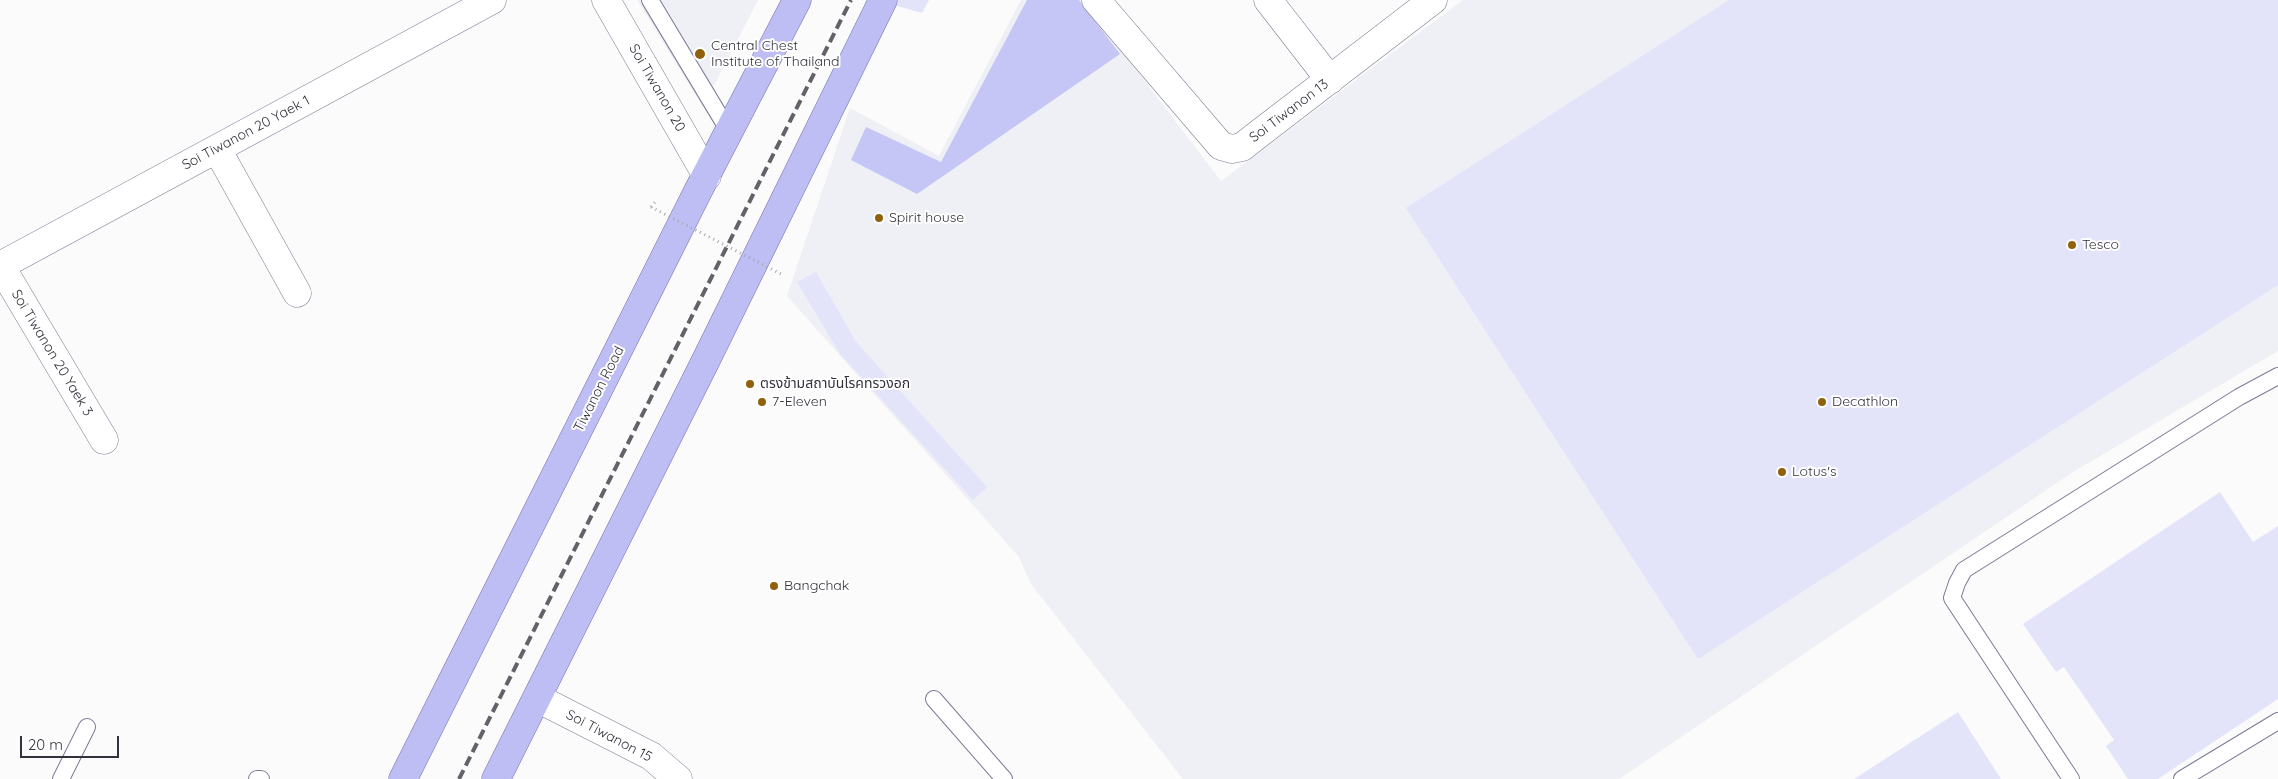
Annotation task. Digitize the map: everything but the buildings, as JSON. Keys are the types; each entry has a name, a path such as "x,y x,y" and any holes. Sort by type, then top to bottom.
{"main road":[{"name":"Tiwanon Road","path":"403,779 797,0"},
{"path":"496,779 699,375 883,0"}],"street":[{"name":"Soi Tiwanon 20 Yaek 1","path":"0,266 492,0"},
{"name":"Soi Tiwanon 20","path":"606,0 707,176"},
{"name":"Soi Tiwanon 13","path":"1096,0 1221,146 1232,150 1242,147 1433,0"},
{"path":"1268,0 1330,80"},
{"path":"217,149 297,293"},
{"name":"Soi Tiwanon 20 Yaek 3","path":"0,266 104,440"},
{"name":"Soi Tiwanon 15","path":"537,698 651,756 678,779"}],"lane":[{"path":"650,0 730,133"},
{"path":"2071,779 1952,598 1957,583 1964,570 2239,397 2278,376"},
{"path":"934,699 1004,779"},
{"path":"2182,779 2278,721"},
{"path":"61,779 87,727"}],"path":[{"path":"651,207 783,275"}],"shaded area":[{"name":"Central Chest Institute of Thailand","path":"637,0 758,0 703,107"},
{"path":"1021,0 1083,0 1221,181 1463,0 2278,0 2278,351 2073,472 1619,779 1183,779 1031,584 1019,557 787,296 850,108 939,156"},
{"path":"1027,0 1079,0 1120,54 917,194 851,160 866,127 941,162"}],"railway":[{"path":"459,779 851,0"}],"place":[{"name":"Central Chest Institute of Thailand","path":"700,54"},
{"name":"Spirit house","path":"879,218"},
{"name":"Tesco","path":"2072,245"},
{"name":"ตรงข้ามสถาบันโรคทรวงอก","path":"750,384"},
{"name":"7-Eleven","path":"762,402"},
{"name":"Decathlon","path":"1822,402"},
{"name":"Lotus's","path":"1782,472"},
{"name":"Bangchak","path":"774,586"}]}
